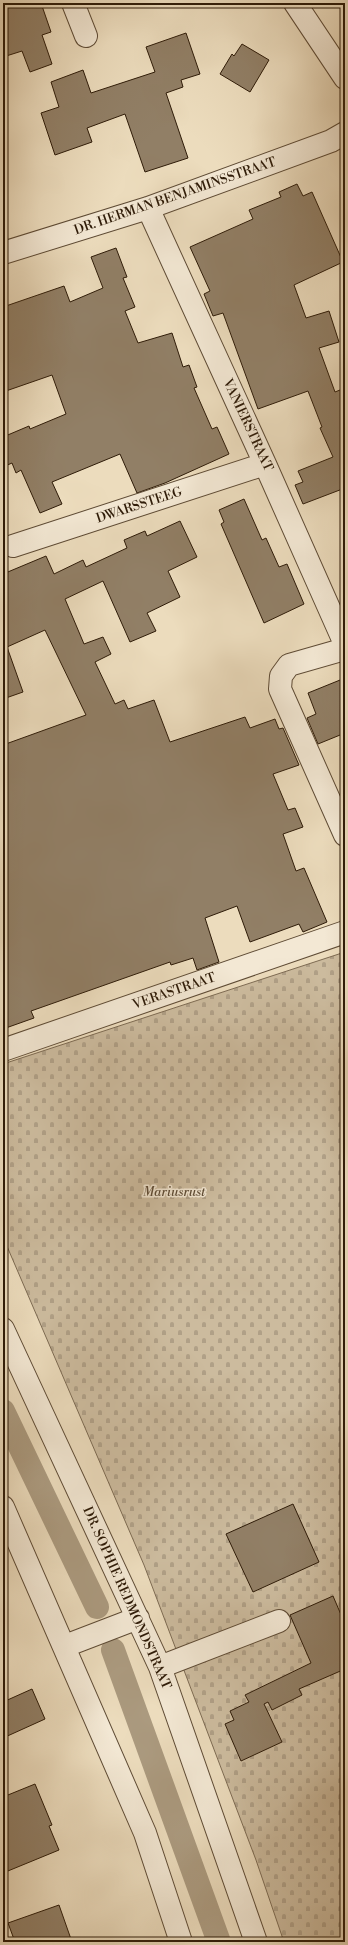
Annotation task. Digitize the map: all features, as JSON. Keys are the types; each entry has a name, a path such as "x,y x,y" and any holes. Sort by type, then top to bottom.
{"street":[{"path":"73,3 86,36"},
{"path":"295,3 345,78"},
{"name":"DR. HERMAN BENJAMINSSTRAAT","path":"3,253 148,208 331,141 345,133"},
{"name":"VANIERSTRAAT","path":"148,208 265,464 345,644"},
{"name":"DWARSSTEEG","path":"14,546 265,464"},
{"path":"345,649 289,664 280,676 280,689 345,835"},
{"name":"VERASTRAAT","path":"3,1050 345,932"},
{"name":"DR. SOPHIE REDMONDSTRAAT","path":"3,1329 160,1667 256,1942"},
{"path":"3,1507 65,1646 145,1833 182,1942"},
{"path":"65,1646 138,1618"},
{"path":"160,1667 279,1621"}],"green space":[{"name":"Mariusrust","path":"345,952 345,1942 284,1942 256,1860 144,1565 3,1237 3,1064"}],"building":[{"path":"3,3 41,3 51,32 42,35 52,64 30,72 22,51 3,57"},
{"path":"186,33 200,74 181,80 183,87 166,93 188,158 145,172 125,114 87,128 92,142 55,155 41,113 59,107 51,82 83,70 91,93 155,72 146,47"},
{"path":"242,44 269,60 250,92 220,74 232,54 234,56"},
{"path":"297,184 303,196 312,192 343,262 294,285 306,318 329,311 339,342 319,348 335,392 345,388 345,488 303,504 295,485 303,482 298,471 333,457 320,428 322,427 308,391 258,409 223,313 213,316 204,294 210,291 190,247 253,219 249,210 281,197 279,192"},
{"path":"116,248 127,277 123,278 135,307 125,311 138,343 172,333 183,367 189,365 197,387 194,388 212,429 217,427 229,454 165,483 137,493 120,454 52,482 62,504 40,513 21,470 16,473 12,463 3,467 3,437 29,426 30,429 66,414 52,375 3,392 3,307 64,286 70,302 103,288 91,257"},
{"path":"244,499 262,540 266,538 279,567 287,564 304,604 264,623 221,524 224,522 219,510"},
{"path":"180,521 197,557 168,571 180,597 147,613 156,631 130,642 103,581 65,599 84,644 103,637 111,654 95,662 115,704 124,700 128,709 154,700 170,742 245,717 250,728 275,719 279,729 283,728 299,765 273,774 288,810 295,808 303,827 283,834 296,871 304,868 327,922 303,932 299,924 250,942 237,906 205,918 219,962 197,970 193,958 171,965 170,962 31,1011 34,1018 3,1029 3,745 86,715 45,630 7,647 23,692 3,699 3,574 46,556 54,574 83,560 86,567 127,548 124,540 145,531 147,536"},
{"path":"345,678 345,733 318,744 307,718 316,714 308,693"},
{"path":"293,1504 319,1562 253,1592 226,1534"},
{"path":"333,1596 345,1624 345,1669 299,1689 302,1695 272,1710 268,1702 264,1704 282,1742 241,1761 225,1724 234,1720 230,1711 249,1702 245,1695 311,1663 290,1615"},
{"path":"32,1689 45,1719 3,1738 3,1702"},
{"path":"35,1784 52,1825 49,1826 59,1850 3,1873 3,1797"},
{"path":"59,1905 72,1942 15,1942 8,1923"}],"waterway":[{"path":"3,1411 97,1607"},
{"path":"113,1650 219,1942"}]}
